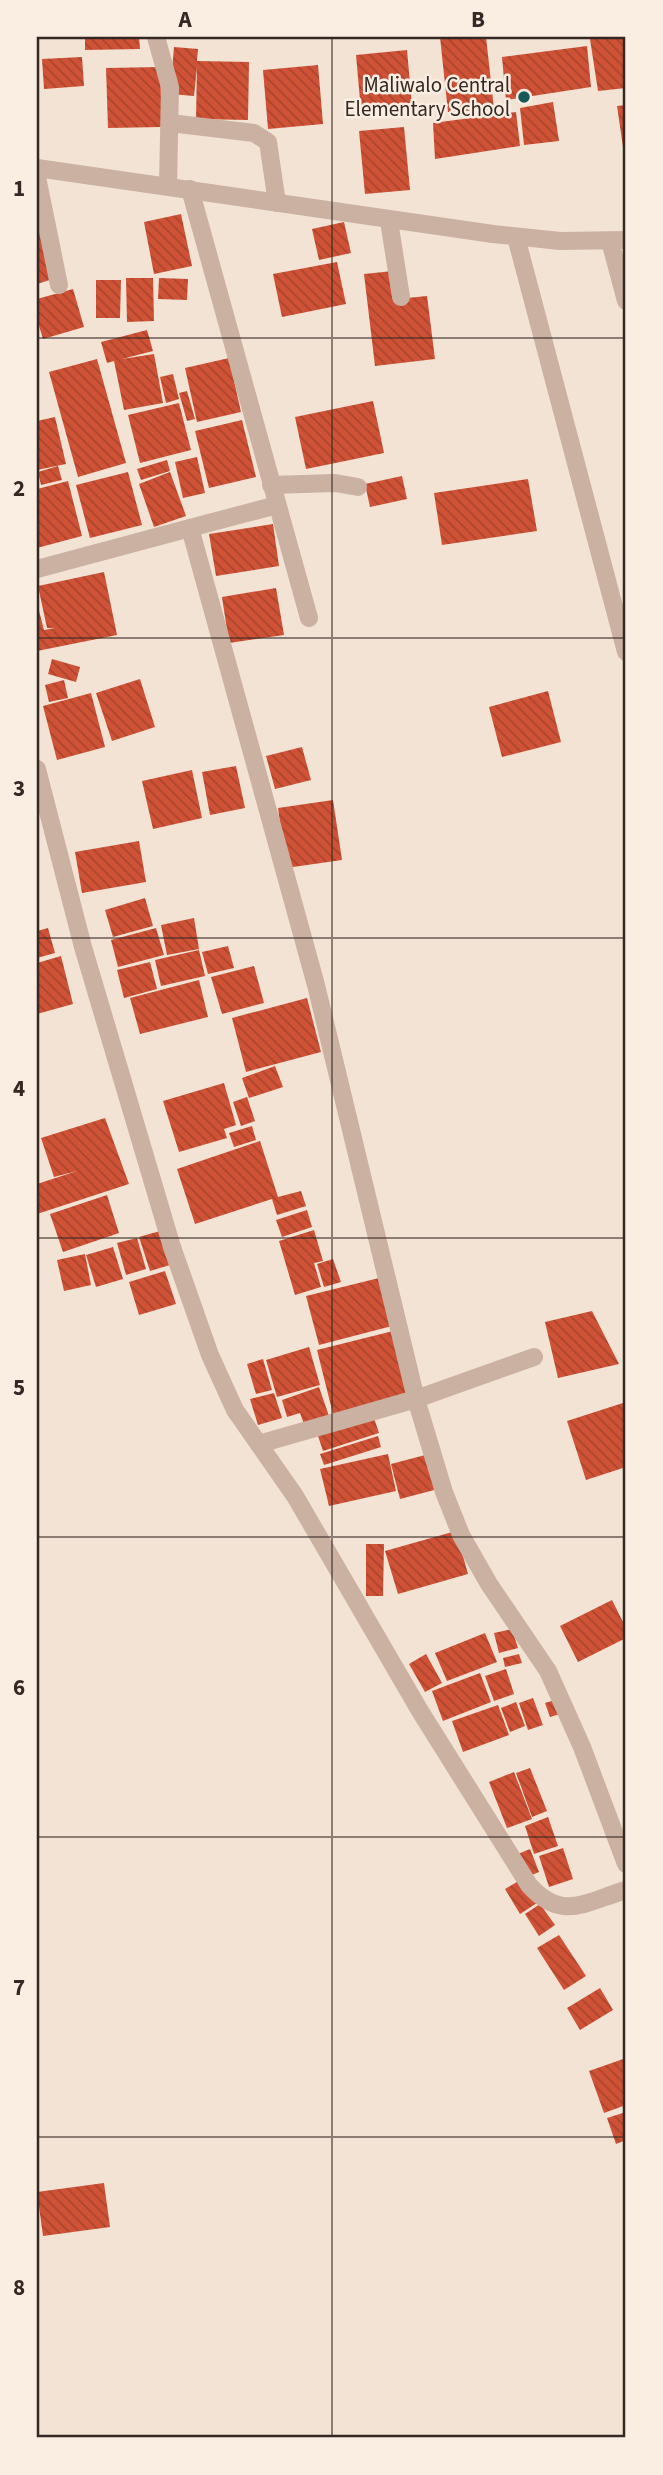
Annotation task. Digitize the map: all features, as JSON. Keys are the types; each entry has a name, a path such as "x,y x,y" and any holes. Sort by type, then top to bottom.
{"street":[{"path":"156,37 170,87 168,186"},
{"path":"170,123 254,133 268,142 276,202"},
{"path":"37,167 389,221 516,237 618,240 626,301"},
{"path":"37,177 59,285"},
{"path":"190,189 309,618"},
{"path":"389,221 401,297"},
{"path":"516,237 626,652"},
{"path":"271,485 313,482 358,487"},
{"path":"37,569 277,505"},
{"path":"190,528 316,985 416,1399 444,1492 461,1535 489,1584 548,1671 582,1747 626,1864"},
{"path":"37,769 83,947 172,1247 210,1354 235,1409 295,1496 420,1711 529,1885 553,1907 567,1908 626,1890"},
{"path":"259,1444 416,1399 534,1357"}],"building":[{"path":"85,37 139,37 140,49 85,50"},
{"path":"440,37 486,37 494,109 448,112"},
{"path":"626,37 626,88 598,91 590,39"},
{"path":"587,46 591,87 506,100 502,57"},
{"path":"174,47 198,49 197,61 249,62 248,120 196,119 197,67 194,96 170,94"},
{"path":"407,50 412,106 361,111 356,55"},
{"path":"82,57 84,86 44,89 42,59"},
{"path":"318,65 323,124 268,129 263,70"},
{"path":"160,67 162,127 108,128 106,68"},
{"path":"553,102 559,141 524,145 520,108"},
{"path":"626,105 626,154 624,154 617,106"},
{"path":"516,112 520,146 435,159 433,123"},
{"path":"404,127 410,190 365,194 359,131"},
{"path":"37,214 56,278 37,284"},
{"path":"181,214 192,266 154,274 144,222"},
{"path":"344,222 351,253 319,260 312,229"},
{"path":"337,262 346,304 282,317 273,274"},
{"path":"393,271 397,299 427,296 435,359 375,366 364,274"},
{"path":"126,278 153,278 154,321 127,322"},
{"path":"159,278 188,279 187,300 158,299"},
{"path":"96,280 121,280 120,318 96,318"},
{"path":"73,289 84,327 43,339 37,319 37,299"},
{"path":"147,330 153,351 122,359 154,354 163,403 124,410 114,361 107,363 101,342"},
{"path":"229,358 241,412 197,422 185,368"},
{"path":"97,359 126,463 78,477 49,372"},
{"path":"173,374 179,399 166,403 160,377"},
{"path":"187,391 195,419 187,421 179,393"},
{"path":"373,401 384,453 306,469 295,417"},
{"path":"179,403 191,450 140,463 128,415"},
{"path":"55,417 66,464 37,470 37,421"},
{"path":"242,420 256,477 209,488 195,431"},
{"path":"197,457 205,493 183,498 175,462"},
{"path":"167,460 170,471 141,480 137,469"},
{"path":"58,466 62,480 41,485 38,472"},
{"path":"128,472 142,525 90,538 76,485"},
{"path":"170,472 186,516 154,527 139,484"},
{"path":"402,476 407,499 370,507 365,484"},
{"path":"528,479 537,531 442,545 434,493"},
{"path":"68,481 82,536 37,548 37,489"},
{"path":"273,524 279,566 216,576 209,534"},
{"path":"104,572 117,635 37,651 37,603 44,630 55,628 47,628 38,586"},
{"path":"276,588 284,635 229,643 222,597"},
{"path":"52,659 80,667 76,682 48,674"},
{"path":"140,679 155,727 112,741 96,693"},
{"path":"64,680 68,698 49,702 45,685"},
{"path":"548,691 561,742 502,757 489,707"},
{"path":"91,693 105,747 57,760 43,706"},
{"path":"302,747 311,780 275,789 266,756"},
{"path":"236,766 245,808 210,815 202,772"},
{"path":"192,770 202,818 153,829 142,781"},
{"path":"333,800 342,860 286,868 278,808"},
{"path":"139,841 146,882 82,893 75,852"},
{"path":"145,898 153,926 113,937 105,910"},
{"path":"194,918 199,949 167,955 161,925"},
{"path":"48,928 55,953 37,958 37,931"},
{"path":"156,928 164,955 118,967 111,940"},
{"path":"228,946 234,968 208,974 202,952"},
{"path":"199,950 205,976 161,986 155,960"},
{"path":"61,956 73,1004 37,1014 37,963"},
{"path":"150,962 157,989 124,998 117,970"},
{"path":"254,966 264,1003 222,1014 211,977"},
{"path":"199,980 208,1017 140,1034 130,998"},
{"path":"307,998 321,1052 246,1072 232,1018"},
{"path":"275,1066 283,1087 249,1098 242,1078"},
{"path":"224,1083 236,1125 224,1129 227,1138 179,1152 163,1101"},
{"path":"247,1097 255,1121 241,1126 233,1102"},
{"path":"105,1118 129,1184 37,1214 37,1184 77,1171 54,1177 41,1138"},
{"path":"252,1126 256,1140 234,1147 229,1133"},
{"path":"260,1141 278,1197 301,1191 306,1206 277,1215 272,1199 195,1224 177,1169"},
{"path":"107,1195 119,1233 63,1252 50,1214"},
{"path":"307,1210 312,1227 282,1237 276,1220"},
{"path":"314,1230 323,1261 314,1263 321,1287 295,1295 279,1241"},
{"path":"160,1231 170,1265 150,1271 139,1237"},
{"path":"137,1238 146,1269 126,1275 117,1243"},
{"path":"113,1247 123,1279 96,1287 86,1255"},
{"path":"85,1254 91,1285 64,1291 57,1260"},
{"path":"333,1259 341,1282 324,1287 317,1264"},
{"path":"165,1271 176,1304 139,1315 129,1282"},
{"path":"379,1278 392,1326 319,1345 306,1296"},
{"path":"592,1311 619,1364 558,1378 545,1322"},
{"path":"393,1331 409,1394 333,1414 317,1350"},
{"path":"309,1347 320,1385 277,1397 266,1360"},
{"path":"263,1359 272,1390 256,1394 247,1364"},
{"path":"319,1387 330,1419 305,1427 300,1413 287,1417 282,1400"},
{"path":"274,1393 282,1418 258,1425 250,1399"},
{"path":"626,1402 626,1467 586,1480 567,1421"},
{"path":"373,1415 379,1433 323,1451 317,1433"},
{"path":"378,1436 381,1447 324,1465 320,1454"},
{"path":"388,1454 396,1491 329,1506 320,1469"},
{"path":"429,1454 438,1489 400,1499 391,1464"},
{"path":"456,1531 468,1574 398,1594 385,1551"},
{"path":"366,1544 384,1544 383,1596 366,1596"},
{"path":"612,1600 626,1628 626,1638 578,1662 560,1626"},
{"path":"512,1629 518,1648 499,1653 494,1633"},
{"path":"485,1633 497,1662 447,1681 435,1653"},
{"path":"426,1654 442,1683 425,1692 409,1664"},
{"path":"519,1654 522,1663 505,1667 503,1658"},
{"path":"506,1669 514,1694 494,1701 485,1676"},
{"path":"480,1673 491,1702 443,1721 432,1691"},
{"path":"533,1698 543,1725 528,1730 519,1703"},
{"path":"555,1700 560,1714 550,1717 545,1703"},
{"path":"516,1702 525,1726 510,1732 501,1708"},
{"path":"498,1705 509,1735 463,1752 452,1721"},
{"path":"530,1768 547,1811 532,1817 516,1773"},
{"path":"514,1772 532,1819 507,1828 489,1782"},
{"path":"548,1817 558,1846 534,1854 525,1826"},
{"path":"563,1848 573,1879 549,1887 539,1856"},
{"path":"530,1849 539,1872 527,1877 518,1854"},
{"path":"522,1879 537,1903 520,1914 505,1889"},
{"path":"540,1904 555,1925 539,1936 525,1914"},
{"path":"559,1935 586,1976 564,1990 537,1948"},
{"path":"600,1988 613,2010 580,2030 567,2008"},
{"path":"626,2058 626,2105 604,2113 589,2071"},
{"path":"626,2112 626,2140 616,2144 607,2118"},
{"path":"104,2183 110,2227 43,2236 37,2192"}],"place":[{"name":"Maliwalo Central Elementary School","path":"524,97"}]}
